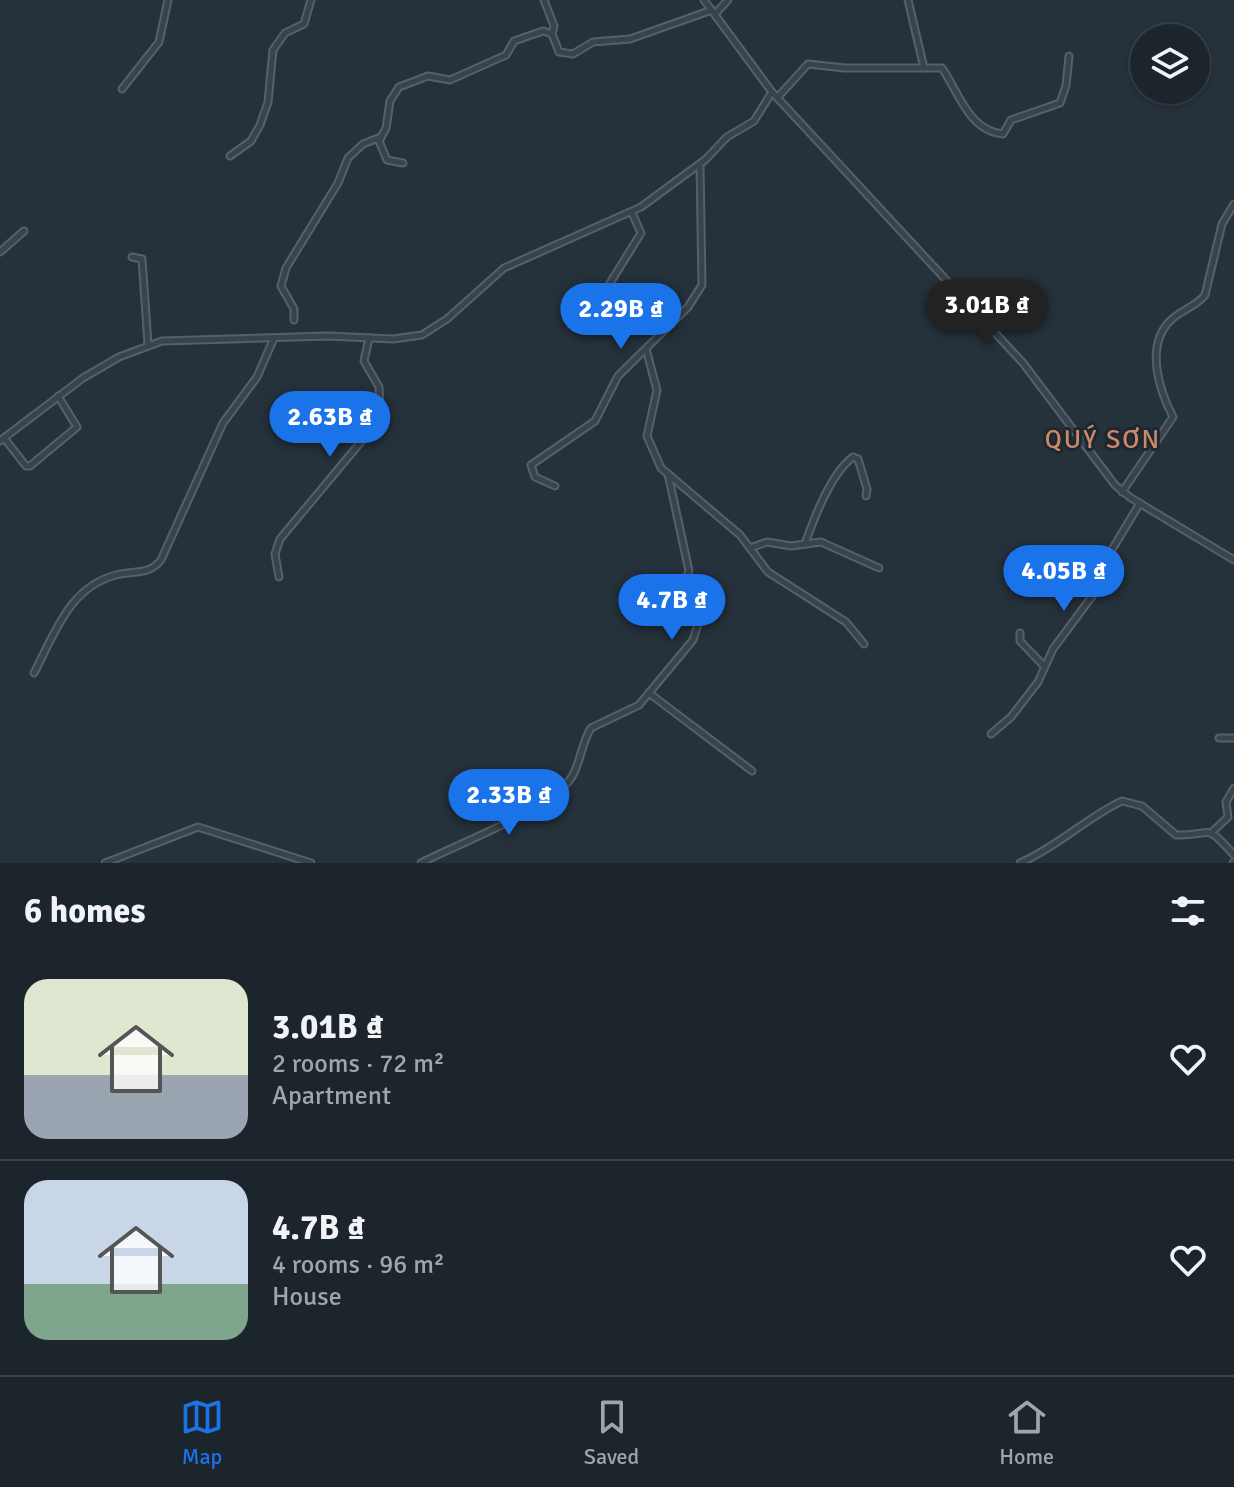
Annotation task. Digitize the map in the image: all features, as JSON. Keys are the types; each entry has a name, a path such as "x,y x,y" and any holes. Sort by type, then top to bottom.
{"street":[{"path":"122,89 156,48 168,0"},
{"path":"230,156 256,135 268,102 271,55 285,33 304,24 311,0"},
{"path":"544,0 554,26 552,34 559,52 573,54 593,42 630,39 713,12 728,0"},
{"path":"704,0 774,95 1023,363 1122,492 1234,560"},
{"path":"908,0 924,68"},
{"path":"403,163 387,160 380,145 390,101 399,87 428,76 450,80 503,57 514,41 543,31 552,34"},
{"path":"58,396 77,427 30,466 26,466 2,439 58,396 119,357 148,344 197,338 410,338 429,332 504,268 632,213 700,164 727,137 758,118 774,95 808,64 844,68 942,68 958,100 984,130 1003,134 1011,120 1060,103 1066,86 1069,56"},
{"path":"294,320 294,309 281,286 286,268 338,183 348,158 363,144 381,137"},
{"path":"555,486 535,477 531,465 595,421 618,376 688,307 703,281 700,164"},
{"path":"1122,492 1173,417 1156,368 1161,334 1170,320 1205,295 1222,224 1234,204"},
{"path":"607,288 641,233 632,213"},
{"path":"0,252 24,231"},
{"path":"132,257 142,259 148,344"},
{"path":"34,673 59,620 85,591 118,574 145,572 161,560 219,431 257,377 274,338"},
{"path":"279,577 275,554 280,539 380,419 379,387 364,361 369,338"},
{"path":"646,349 657,384 648,440 658,463 689,488 750,548 768,572 846,622 864,644"},
{"path":"805,544 814,518 840,469 853,457 858,459 867,489 866,496"},
{"path":"421,863 519,817 544,801 572,777 593,726 629,712 693,640 698,628 678,597 689,571 668,474"},
{"path":"991,734 1011,717 1038,682 1043,665 1093,595 1107,558 1140,503"},
{"path":"750,548 767,542 821,542 879,568"},
{"path":"1020,633 1020,641 1043,665"},
{"path":"649,693 752,771"},
{"path":"1219,738 1234,738"},
{"path":"1211,833 1228,817 1226,802 1234,788"},
{"path":"1020,863 1122,801 1142,806 1176,835 1199,830 1211,833 1234,855"},
{"path":"105,863 198,827 311,863"}],"district":[{"name":"QUÝ SƠN","path":"1103,439"}]}
